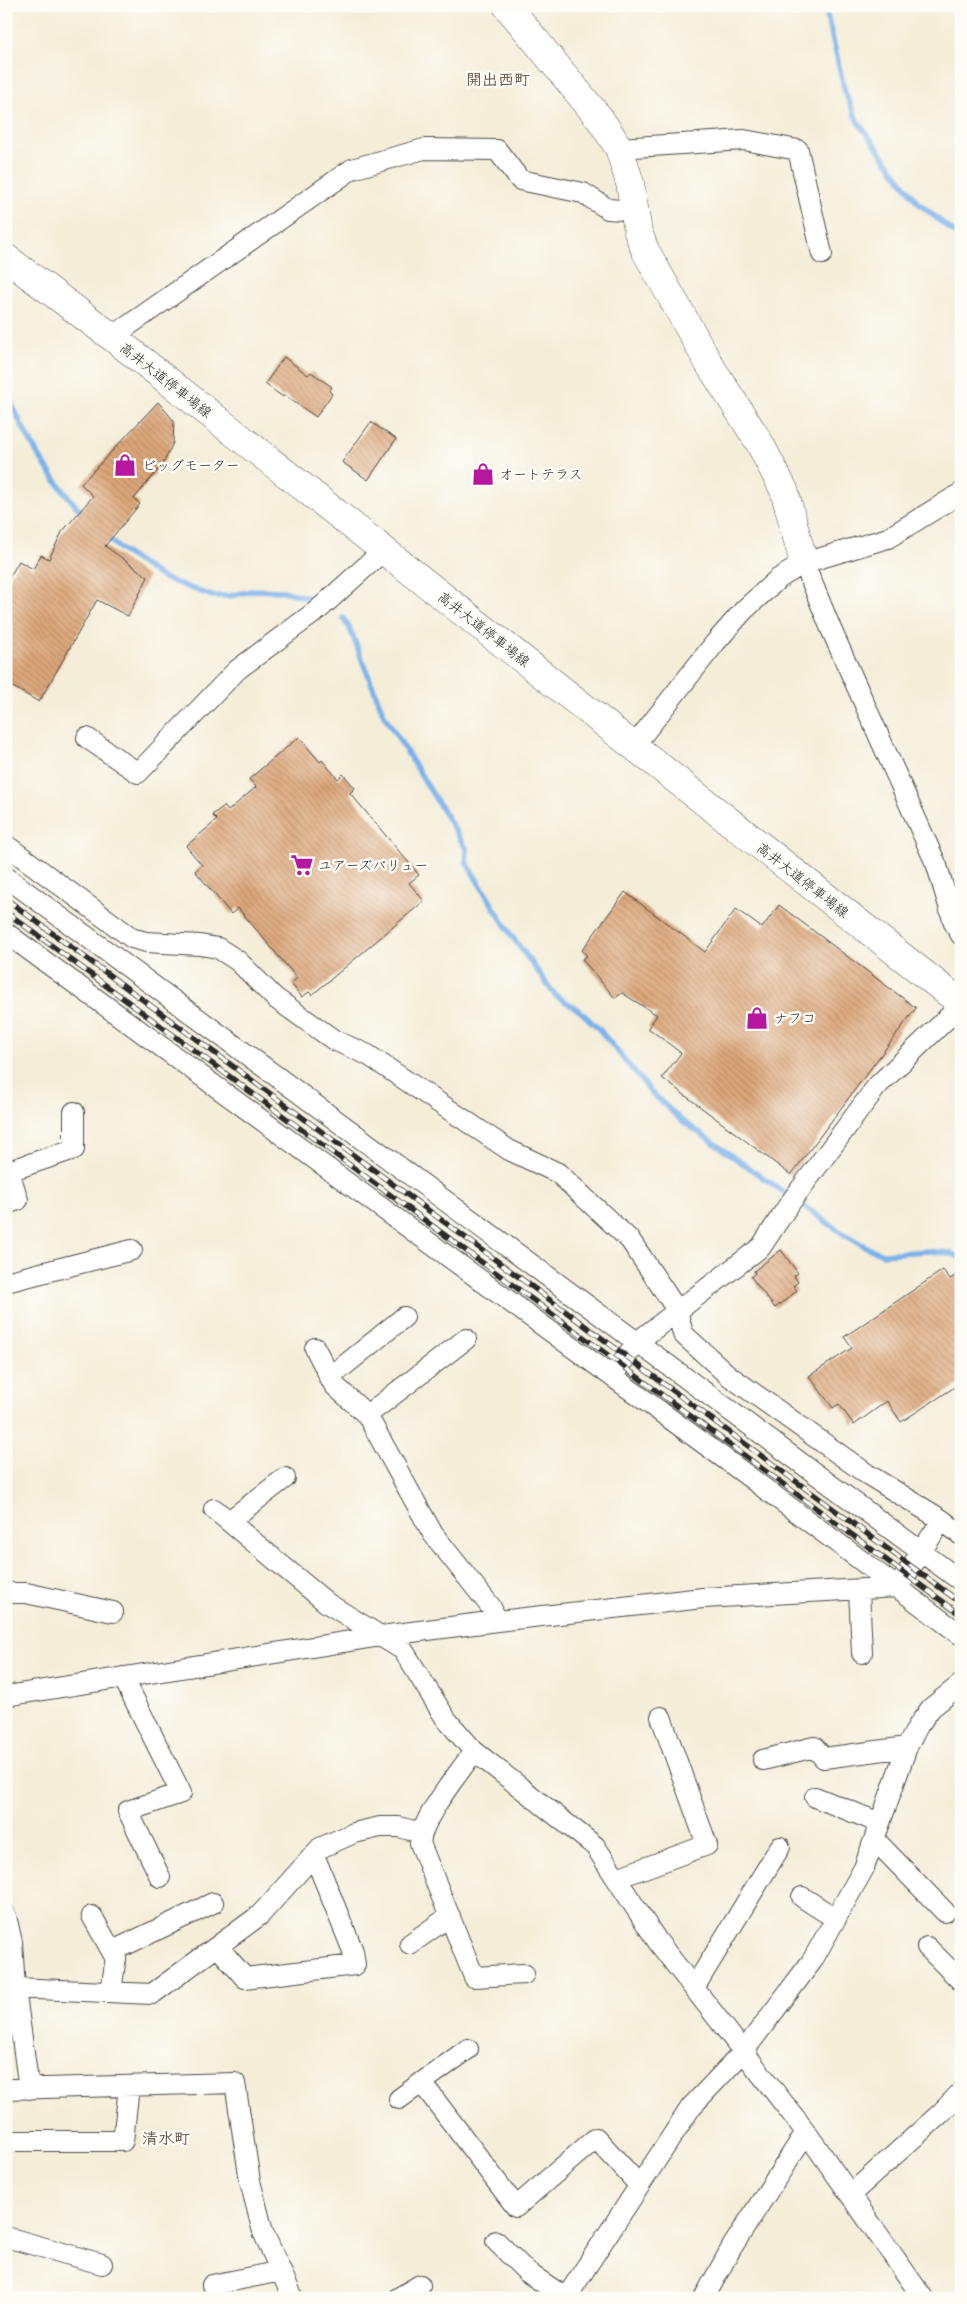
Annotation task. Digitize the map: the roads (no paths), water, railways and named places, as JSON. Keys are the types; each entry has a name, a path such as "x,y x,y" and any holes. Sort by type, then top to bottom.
{"main road":[{"path":"507,6 600,119 619,148 630,183 638,232 644,250 711,366 759,442 784,490 804,563"},
{"name":"高井大道停車場線","path":"6,258 384,550 961,1004"}],"street":[{"path":"619,148 744,140 798,150 822,254"},
{"path":"112,338 352,169 424,149 497,150 520,180 583,193 608,209 634,212"},
{"path":"633,747 715,642 744,610 778,579 804,563 888,538 961,493"},
{"path":"87,738 138,773 236,670 319,609 384,550"},
{"path":"804,563 831,629 937,866 954,923 961,935"},
{"path":"6,845 132,938 146,942 218,948 238,961 275,998 334,1040 368,1055 509,1150 558,1173 630,1240 677,1310 683,1334 728,1375 867,1474 942,1520 961,1535"},
{"path":"6,877 961,1581"},
{"path":"6,932 612,1376 961,1635"},
{"path":"612,1376 637,1342 761,1247 793,1199 877,1086 961,1004"},
{"path":"6,1204 18,1200 8,1171 74,1149 74,1112"},
{"path":"6,1282 132,1250"},
{"path":"329,1378 404,1317"},
{"path":"368,1415 466,1339"},
{"path":"315,1348 334,1385 368,1415 433,1534 491,1607 497,1621"},
{"path":"284,1478 222,1515 327,1603 403,1650 446,1718 474,1751 595,1846 658,1942 806,2132 923,2298"},
{"path":"898,1587 942,1520"},
{"path":"6,1696 381,1636 497,1621 703,1598 858,1590 870,1587 898,1587"},
{"path":"858,1590 862,1653"},
{"path":"6,1593 26,1594 113,1612"},
{"path":"123,1676 181,1793 128,1811 160,1877"},
{"path":"496,2241 527,2272 566,2298 691,2107 743,2052 812,1961 864,1868 906,1747 931,1708 961,1684"},
{"path":"617,1878 707,1845 661,1717"},
{"path":"763,1760 814,1747 824,1758 906,1747"},
{"path":"474,1751 427,1820 421,1833 420,1842 474,1977 524,1974"},
{"path":"815,1797 878,1832 945,1912"},
{"path":"15,1988 152,1994 260,1915 320,1848 354,1833 380,1827 399,1827 421,1833"},
{"path":"694,1988 780,1847"},
{"path":"218,1947 245,1978 355,1965 353,1951 314,1855"},
{"path":"802,1897 836,1919"},
{"path":"111,1992 117,1949 213,1903"},
{"path":"6,1916 12,1942 15,1988 29,2089"},
{"path":"92,1916 116,1959"},
{"path":"410,1944 450,1916"},
{"path":"927,1947 961,1981"},
{"path":"399,2099 468,2050"},
{"path":"422,2082 516,2207 596,2138 639,2185"},
{"path":"6,2089 235,2083 250,2182 263,2232 293,2298"},
{"path":"6,2140 123,2141 129,2086"},
{"path":"851,2194 941,2113 961,2092"},
{"path":"704,2298 732,2247 806,2132"},
{"path":"6,2237 102,2264"},
{"path":"212,2285 281,2271"},
{"path":"398,2298 420,2285"}],"waterway":[{"path":"825,6 845,92 858,122 918,203 961,238"},
{"path":"6,389 30,441 50,472 85,516"},
{"path":"106,536 122,551 163,578 212,596 230,596 255,590 283,591 312,599"},
{"path":"343,618 350,629 384,715 467,850 466,862 511,935 555,995 580,1011 599,1029 651,1092 681,1120 845,1235 883,1254 928,1251 950,1253 961,1258"}],"railway":[{"path":"6,899 961,1603"},
{"path":"6,912 961,1615"}],"place":[{"name":"ビッグモーター","path":"125,465"},
{"name":"オートテラス","path":"483,474"},
{"name":"ユアーズバリュー","path":"302,865"},
{"name":"ナフコ","path":"757,1018"}],"district":[{"name":"開出西町","path":"498,79"},
{"name":"清水町","path":"166,2138"}]}
